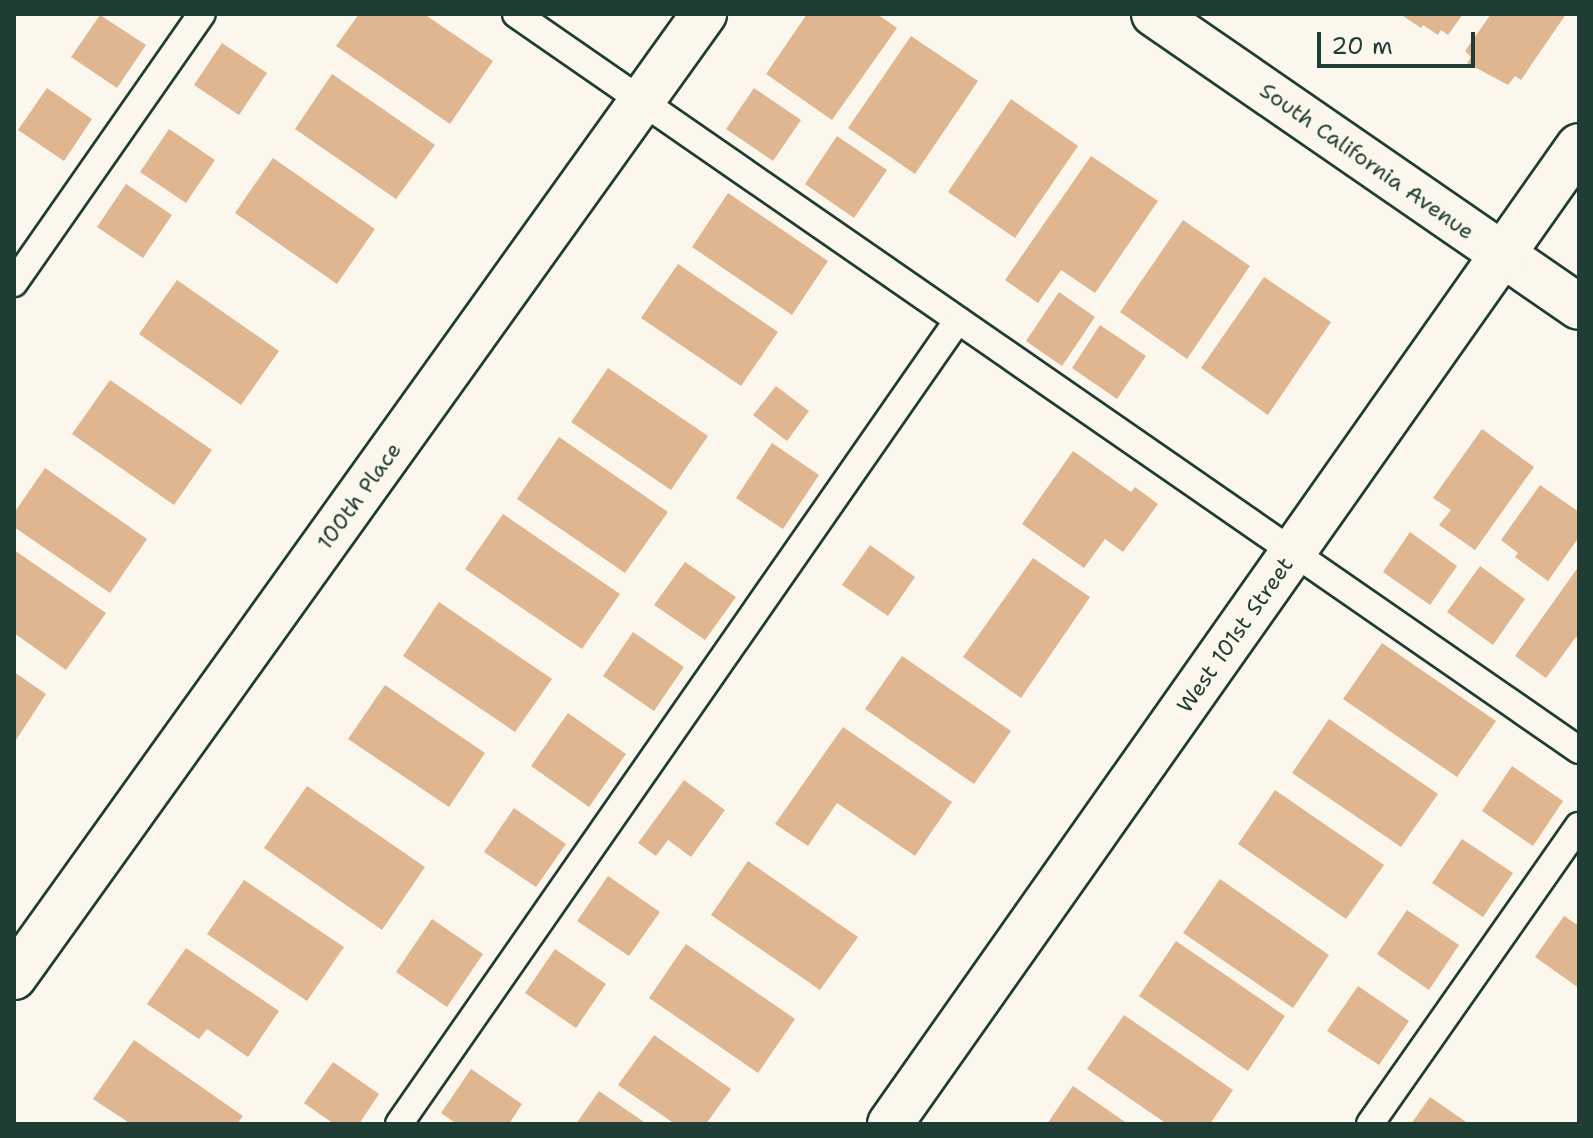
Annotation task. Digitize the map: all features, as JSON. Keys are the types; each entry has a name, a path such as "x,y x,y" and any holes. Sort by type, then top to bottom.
{"street":[{"name":"100th Place","path":"14,977 704,14"},
{"name":"South California Avenue","path":"1154,14 1579,307"},
{"name":"West 101st Street","path":"890,1124 1579,146"}],"lane":[{"path":"14,283 202,14"},
{"path":"516,14 1579,750"},
{"path":"399,1124 958,320"},
{"path":"1370,1124 1579,826"}],"building":[{"path":"359,14 424,14 493,61 450,124 336,46"},
{"path":"807,14 877,14 897,28 832,120 766,74"},
{"path":"1400,14 1463,14 1448,35 1441,30 1438,35"},
{"path":"1491,14 1566,14 1521,80 1515,76 1508,85 1467,63 1471,57 1465,51"},
{"path":"100,15 146,45 117,88 71,57"},
{"path":"911,36 978,81 915,174 848,128"},
{"path":"222,43 267,73 239,115 194,85"},
{"path":"332,74 435,145 396,199 295,129"},
{"path":"47,88 92,119 64,161 18,130"},
{"path":"754,88 801,120 773,161 726,129"},
{"path":"1011,99 1078,146 1015,238 948,192"},
{"path":"169,129 215,160 186,203 140,172"},
{"path":"837,136 887,170 854,218 805,184"},
{"path":"1091,156 1158,201 1095,293 1061,270 1038,303 1005,280"},
{"path":"273,158 375,229 337,284 235,213"},
{"path":"126,184 172,215 143,258 97,227"},
{"path":"728,193 828,261 792,315 692,247"},
{"path":"1183,220 1250,266 1187,359 1120,312"},
{"path":"678,264 778,332 741,386 641,318"},
{"path":"1264,277 1331,322 1268,415 1201,368"},
{"path":"177,280 279,351 241,405 139,334"},
{"path":"1059,292 1095,317 1062,366 1026,341"},
{"path":"1100,325 1146,356 1117,399 1072,368"},
{"path":"608,368 708,436 671,490 571,422"},
{"path":"110,380 212,450 174,505 72,434"},
{"path":"776,386 809,411 787,441 753,415"},
{"path":"1482,429 1534,467 1475,550 1439,525 1451,510 1433,498"},
{"path":"559,437 668,512 625,573 517,499"},
{"path":"772,443 819,475 783,529 736,498"},
{"path":"1073,451 1131,492 1135,487 1158,504 1123,552 1105,539 1084,568 1022,524"},
{"path":"45,468 147,539 110,593 14,527 14,513"},
{"path":"1540,485 1579,512 1579,537 1548,581 1515,557 1518,553 1501,540"},
{"path":"503,514 620,594 582,649 465,569"},
{"path":"1410,532 1457,566 1430,605 1383,572"},
{"path":"870,545 915,577 888,616 842,585"},
{"path":"14,550 106,613 66,670 14,633"},
{"path":"1033,558 1090,597 1021,698 963,657"},
{"path":"685,562 736,597 705,640 654,605"},
{"path":"1480,566 1525,599 1493,645 1447,612"},
{"path":"1579,566 1579,639 1576,637 1546,678 1515,656"},
{"path":"439,602 552,679 515,732 403,656"},
{"path":"633,632 684,667 654,711 603,676"},
{"path":"1382,643 1496,721 1457,777 1343,699"},
{"path":"902,656 1011,731 974,784 865,709"},
{"path":"14,672 46,694 14,743"},
{"path":"385,685 485,753 449,807 348,739"},
{"path":"568,713 626,754 589,807 531,766"},
{"path":"1329,719 1438,794 1401,847 1292,773"},
{"path":"843,727 952,802 915,856 837,803 808,846 775,824"},
{"path":"1512,766 1563,801 1533,846 1482,811"},
{"path":"684,780 725,810 691,857 668,840 656,856 638,843"},
{"path":"307,786 425,867 382,930 264,848"},
{"path":"1275,790 1384,865 1346,919 1238,844"},
{"path":"514,808 566,844 536,887 484,852"},
{"path":"1462,839 1513,873 1483,917 1432,883"},
{"path":"748,861 858,937 820,990 711,915"},
{"path":"608,876 660,912 629,956 577,921"},
{"path":"1220,879 1329,955 1293,1008 1183,933"},
{"path":"244,880 344,947 307,1001 207,934"},
{"path":"1407,910 1459,945 1429,990 1377,954"},
{"path":"1564,916 1579,926 1579,988 1535,957"},
{"path":"432,919 483,954 447,1007 396,972"},
{"path":"1176,941 1285,1016 1248,1071 1139,996"},
{"path":"686,944 795,1019 758,1073 649,998"},
{"path":"186,948 279,1011 248,1057 207,1029 199,1039 147,1004"},
{"path":"555,949 606,984 576,1028 525,993"},
{"path":"1358,986 1409,1021 1379,1065 1327,1031"},
{"path":"1124,1015 1233,1090 1210,1124 1167,1124 1087,1069"},
{"path":"654,1035 731,1089 706,1124 675,1124 618,1085"},
{"path":"134,1040 243,1116 237,1124 131,1124 93,1099"},
{"path":"333,1062 379,1094 359,1124 334,1124 304,1103"},
{"path":"471,1069 522,1104 509,1124 457,1124 441,1113"},
{"path":"1073,1086 1128,1124 1047,1124"},
{"path":"599,1091 647,1124 576,1124"},
{"path":"1430,1097 1469,1124 1411,1124"}]}
